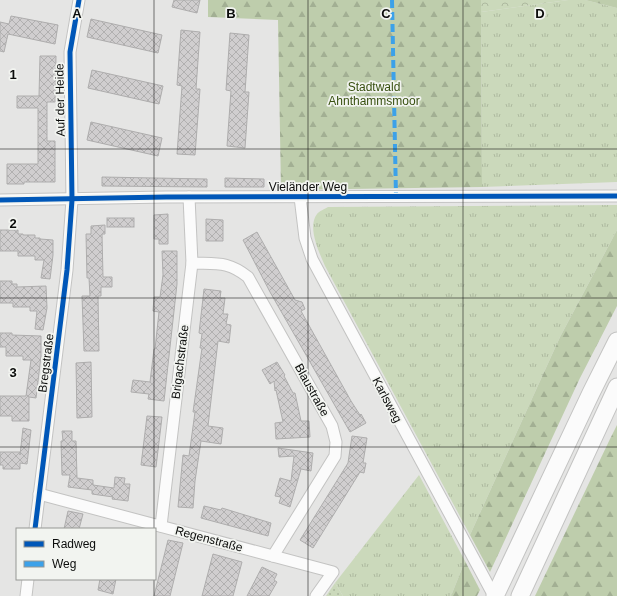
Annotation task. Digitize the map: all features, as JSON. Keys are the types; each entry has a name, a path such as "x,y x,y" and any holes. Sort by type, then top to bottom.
{"highway":[{"path":"494,596 617,341"},
{"path":"520,596 617,387"}],"street":[{"name":"Auf der Heide","path":"72,200 70,52 78,0"},
{"name":"Vieländer Weg","path":"0,200 617,196"},
{"name":"Karlsweg","path":"300,197 306,238 312,259 494,596"},
{"name":"Brigachstraße","path":"161,526 192,263 189,198"},
{"name":"Bregstraße","path":"35,528 66,274 72,200"},
{"name":"Blaustraße","path":"192,263 228,265 239,270 248,277 332,426 336,442 336,456 273,556"},
{"name":"Regenstraße","path":"39,494 333,572 316,596"},
{"path":"26,596 28,580"}],"green space":[{"name":"Stadtwald Ahnthammsmoor","path":"208,0 481,0 482,187 281,190 278,20 208,17"},
{"path":"481,0 568,0 481,12"},
{"path":"568,0 585,0 617,8 617,182 482,187 481,12"},
{"path":"585,0 617,0 617,8"},
{"path":"617,205 617,230 560,337 470,535 325,266 315,240 313,226 314,219 318,213 328,207"},
{"path":"617,230 617,306 580,378 490,572 470,535 560,337"},
{"path":"617,425 617,596 535,596 610,439"},
{"path":"419,475 465,561 451,596 343,596 335,583"},
{"path":"465,561 480,590 477,596 451,596"},
{"path":"335,583 343,596 326,596"}],"building":[{"path":"174,0 200,0 197,13 172,7"},
{"path":"11,16 58,25 55,44 8,34 4,52 0,51 0,22 9,24"},
{"path":"91,19 162,35 158,53 87,37"},
{"path":"181,30 200,32 196,89 200,89 195,155 177,154 182,86 177,85"},
{"path":"230,33 249,35 245,92 249,92 245,148 227,146 231,91 226,90"},
{"path":"40,56 56,56 55,102 47,102 47,141 55,141 55,182 24,182 24,184 7,184 7,164 38,164 38,108 17,108 17,96 39,96"},
{"path":"92,70 163,86 159,104 88,88"},
{"path":"91,122 162,138 158,156 87,140"},
{"path":"102,177 207,179 207,187 102,186"},
{"path":"225,178 264,179 264,187 225,187"},
{"path":"168,214 168,244 159,244 159,239 154,239 154,215"},
{"path":"107,218 134,218 134,227 107,227"},
{"path":"206,219 223,220 223,241 206,241"},
{"path":"105,225 105,234 102,234 103,277 112,277 112,287 101,287 101,296 98,296 99,351 84,351 82,296 90,296 89,278 87,278 86,234 91,234 91,226"},
{"path":"0,230 18,230 18,234 35,235 35,238 53,240 50,279 41,278 44,260 35,260 35,256 18,256 18,251 0,251"},
{"path":"257,232 295,300 302,302 305,309 301,311 351,401 366,423 350,432 270,292 243,240"},
{"path":"162,251 177,251 177,284 164,401 148,399 149,394 131,392 133,380 150,382 159,312 153,311 154,297 160,297 163,275"},
{"path":"0,281 12,281 12,284 17,284 17,287 46,286 47,308 43,330 35,329 37,311 30,311 30,307 13,307 13,303 0,303"},
{"path":"204,289 221,291 220,298 225,298 223,314 228,314 226,324 231,325 229,343 218,341 208,426 223,428 221,444 201,441 195,481 193,508 178,507 183,455 189,456 195,412 193,412 202,348 200,348 202,334 199,333"},
{"path":"0,333 41,336 41,356 36,398 29,397 29,421 12,421 12,416 0,416 0,396 26,396 31,360 23,360 23,356 6,356 6,347 0,347"},
{"path":"91,362 92,417 77,418 76,363"},
{"path":"277,362 293,393 295,393 301,421 309,421 310,437 276,439 275,423 283,422 274,381 270,384 262,370"},
{"path":"147,416 162,417 156,467 141,465"},
{"path":"23,428 31,430 27,464 20,463 20,469 3,469 3,465 0,465 0,452 20,452 20,455"},
{"path":"62,431 72,431 72,441 76,441 77,478 93,480 93,485 114,488 115,477 125,478 124,484 130,484 128,501 92,494 92,490 68,487 70,475 62,475"},
{"path":"352,436 367,438 363,463 366,463 364,473 360,472 313,548 300,540 348,463"},
{"path":"278,448 313,453 311,471 301,469 290,507 279,503 281,497 275,496 280,478 291,481 294,456 279,457"},
{"path":"204,506 221,510 222,508 271,523 268,536 201,518"},
{"path":"68,511 83,514 79,528 64,528"},
{"path":"168,540 183,543 170,596 154,596"},
{"path":"213,554 242,562 233,596 202,596"},
{"path":"262,567 277,574 274,580 277,582 269,596 247,596"},
{"path":"100,580 116,580 113,594 98,590"}],"marked path":[{"path":"392,0 396,196"}],"cycle path":[{"path":"35,528 67,270 72,200 70,52 79,0"},
{"path":"0,200 166,197 617,196"}]}
